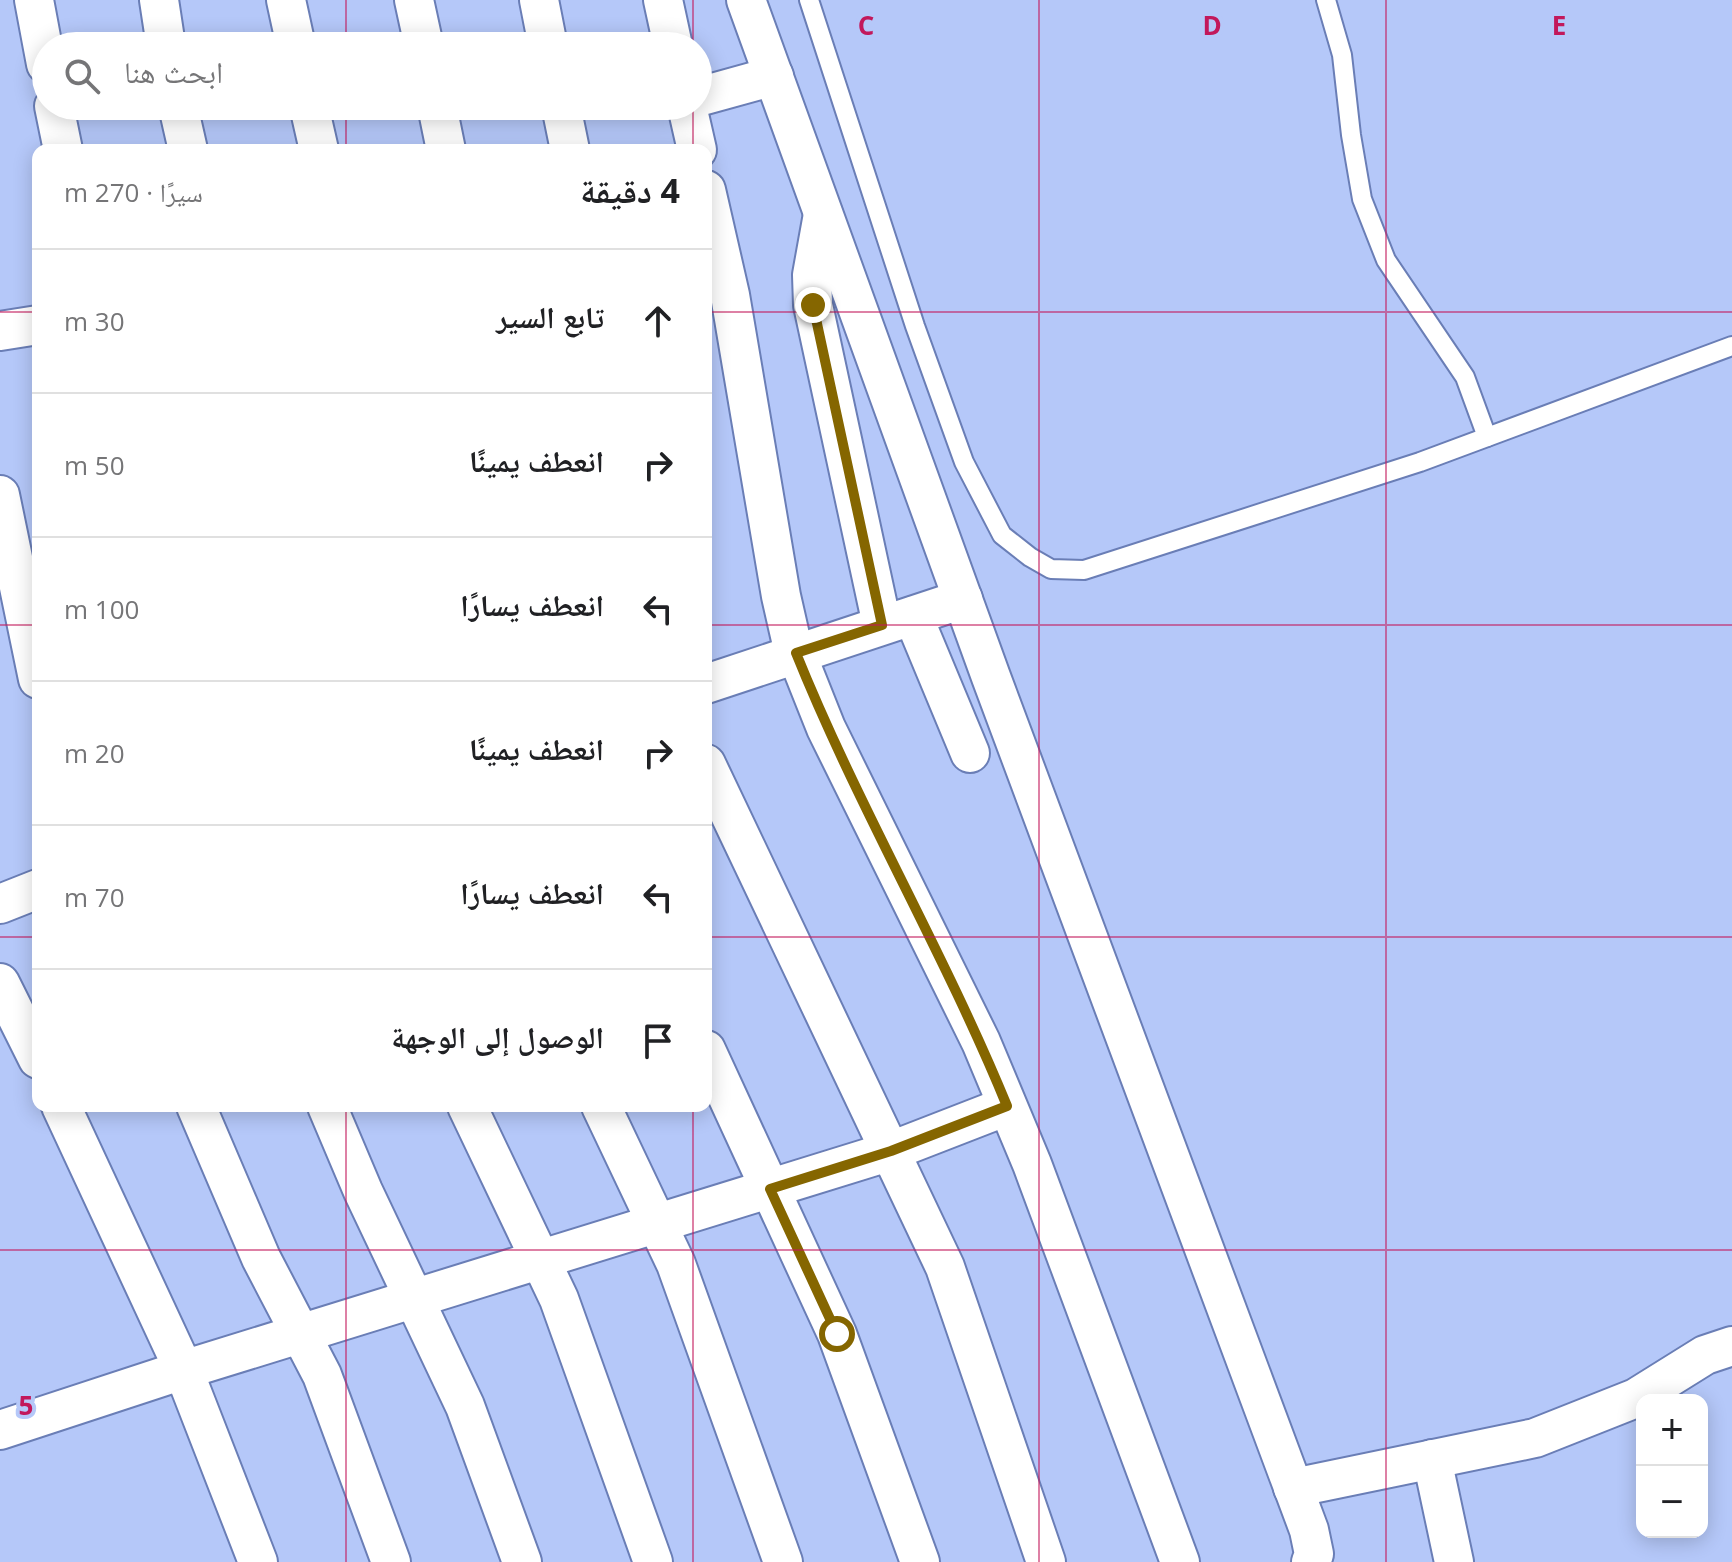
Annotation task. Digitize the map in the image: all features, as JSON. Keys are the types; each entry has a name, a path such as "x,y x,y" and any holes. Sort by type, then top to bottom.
{"street":[{"path":"34,0 40,32"},
{"path":"159,0 164,32"},
{"path":"286,0 293,32"},
{"path":"414,0 421,32"},
{"path":"539,0 545,32"},
{"path":"663,0 670,32"},
{"path":"746,0 963,599 1293,1488 1315,1559"},
{"path":"712,93 774,76"},
{"path":"57,120 62,144"},
{"path":"181,120 187,144"},
{"path":"312,120 318,144"},
{"path":"440,120 445,144"},
{"path":"564,120 569,144"},
{"path":"690,120 696,144"},
{"path":"823,214 812,275 813,305 897,620 970,753"},
{"path":"712,216 730,295 781,596 796,653 826,728 981,1042 1032,1164 1180,1562"},
{"path":"0,331 32,326"},
{"path":"0,495 32,650"},
{"path":"712,682 963,599"},
{"path":"712,777 945,1267 1046,1562"},
{"path":"0,904 32,891"},
{"path":"0,983 32,1047"},
{"path":"712,1063 837,1334 920,1562"},
{"path":"0,1430 183,1370 891,1151 1007,1106"},
{"path":"64,1112 183,1370 258,1562"},
{"path":"199,1112 261,1258 322,1375 391,1562"},
{"path":"330,1112 363,1191 465,1406 522,1562"},
{"path":"470,1112 559,1299 653,1562"},
{"path":"604,1112 676,1264 783,1562"},
{"path":"1293,1488 1535,1438 1636,1398 1705,1355 1732,1346"},
{"path":"1432,1459 1454,1562"}],"lane":[{"path":"809,0 915,326 964,462 1002,535 1051,569 1084,570 1420,462 1732,346"},
{"path":"1326,0 1342,55 1362,199 1386,260 1465,377 1487,437"}],"route":[{"path":"813,305 882,625 796,653 826,728 981,1042 1007,1106 891,1151 770,1189 837,1334"}]}
